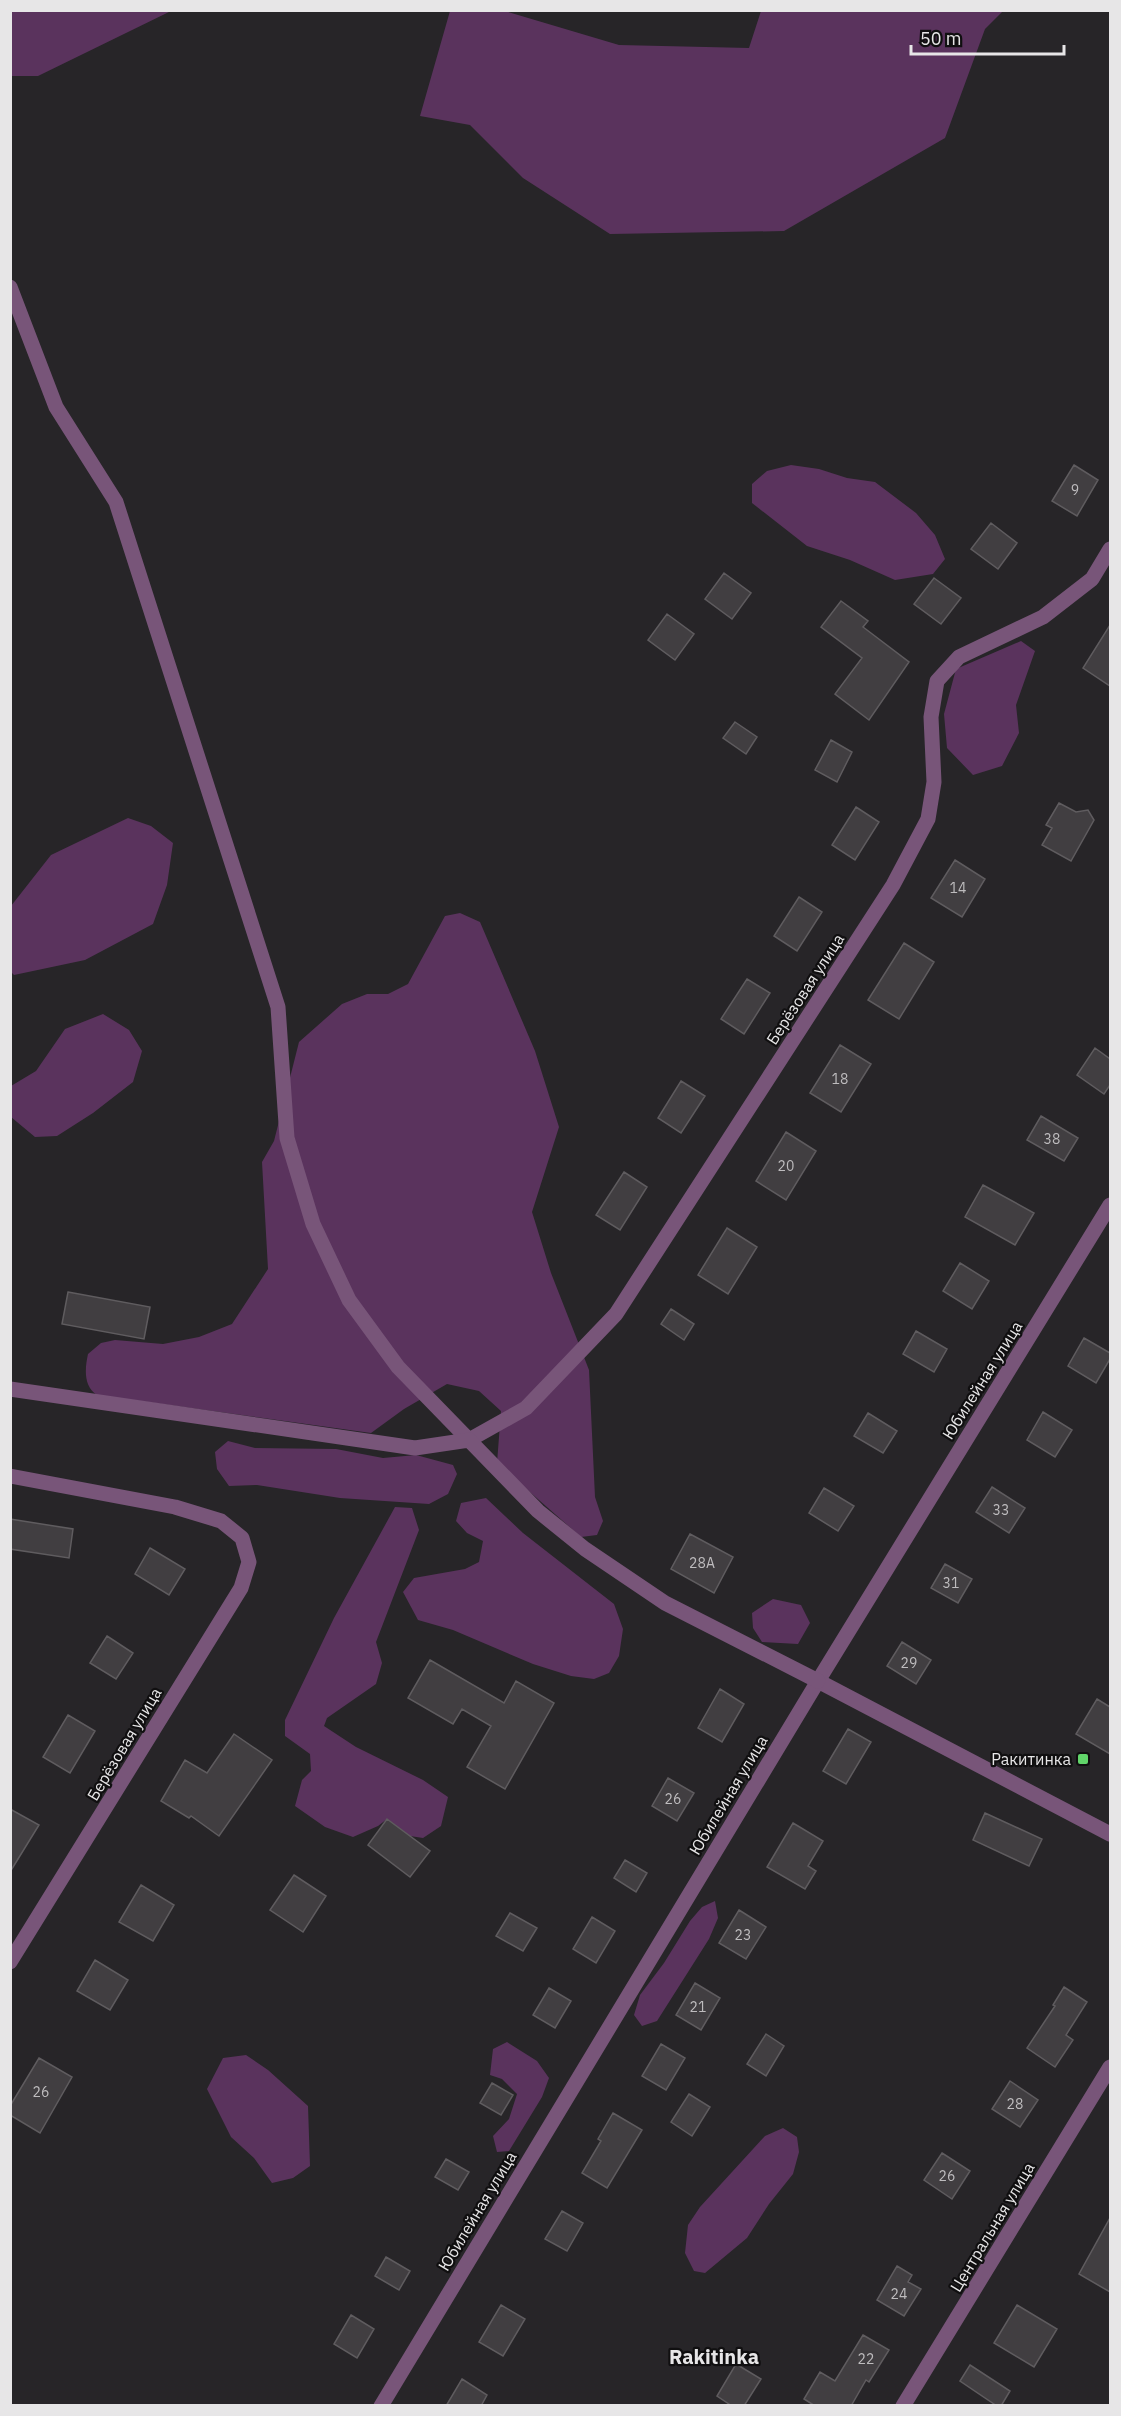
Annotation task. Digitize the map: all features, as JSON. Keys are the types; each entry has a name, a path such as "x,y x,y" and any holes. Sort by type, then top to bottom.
{"street":[{"path":"10,287 56,407 116,502 278,1006 287,1138 313,1224 349,1300 398,1367 538,1510 585,1549 665,1603 1110,1834"},
{"name":"Берёзовая улица","path":"469,1440 526,1408 616,1314 893,885 928,819 934,782 931,717 937,681 959,657 1042,617 1092,579 1110,549"},
{"name":"Юбилейная улица","path":"381,2406 818,1681 1110,1205"},
{"path":"10,1389 415,1448 469,1440"},
{"name":"Берёзовая улица","path":"10,1476 175,1508 221,1521 242,1538 249,1562 241,1588 10,1962"},
{"name":"Центральная улица","path":"903,2406 1110,2067"}],"shaded area":[{"path":"10,11 171,11 38,76 11,76"},
{"path":"450,11 505,11 619,45 749,48 761,11 1003,11 985,29 945,138 784,231 610,234 523,178 470,125 420,116"},
{"path":"791,465 875,482 916,513 935,535 945,559 933,574 895,580 850,560 807,546 752,503 752,484 767,471"},
{"path":"1021,641 1035,651 1016,705 1019,733 1002,766 973,775 947,748 944,714 956,669"},
{"path":"128,818 151,826 173,843 167,885 153,924 85,960 14,975 10,971 11,906 51,855"},
{"path":"460,913 480,922 535,1051 559,1127 532,1212 551,1273 589,1370 595,1497 603,1521 597,1535 581,1537 497,1463 501,1411 479,1391 447,1384 404,1409 371,1433 97,1395 87,1382 88,1354 101,1343 115,1340 163,1344 199,1337 232,1324 268,1269 262,1162 274,1141 299,1042 342,1004 367,994 388,994 408,984 445,916"},
{"path":"103,1014 129,1030 142,1051 133,1082 93,1113 57,1136 35,1137 11,1117 11,1086 36,1071 65,1029"},
{"path":"228,1441 255,1448 336,1449 383,1458 416,1455 453,1465 457,1474 448,1494 429,1504 340,1498 257,1485 229,1486 217,1469 215,1452"},
{"path":"486,1498 523,1533 614,1604 623,1629 619,1656 609,1673 594,1679 571,1676 533,1664 453,1630 418,1620 403,1592 414,1578 465,1569 479,1562 483,1541 467,1533 456,1521 461,1503"},
{"path":"395,1507 412,1508 419,1530 376,1642 382,1663 376,1684 327,1718 324,1726 356,1747 423,1780 448,1797 441,1826 423,1838 410,1836 387,1819 378,1826 353,1837 325,1827 295,1806 302,1780 311,1771 310,1754 285,1736 285,1720 334,1618"},
{"path":"773,1599 801,1605 810,1623 798,1644 762,1642 753,1628 752,1613"},
{"path":"715,1901 718,1918 709,1939 657,2021 642,2026 634,2015 640,1995 664,1963 690,1921 702,1907"},
{"path":"507,2042 537,2061 549,2078 542,2097 509,2151 497,2152 493,2136 509,2119 517,2094 502,2079 490,2075 493,2049"},
{"path":"246,2055 268,2070 308,2106 310,2166 293,2178 272,2183 254,2158 231,2137 207,2089 223,2058"},
{"path":"783,2128 797,2137 799,2152 793,2174 769,2204 747,2238 705,2273 694,2271 685,2253 688,2225 700,2207 765,2136"}],"building":[{"path":"1074,465 1098,480 1077,516 1052,501"},
{"path":"991,523 1017,543 998,569 971,549"},
{"path":"724,573 751,593 732,619 705,599"},
{"path":"934,578 961,598 941,624 914,604"},
{"path":"841,601 868,621 863,627 909,662 869,720 835,694 862,658 821,627"},
{"path":"667,614 694,634 675,660 648,640"},
{"path":"1110,625 1110,686 1083,668"},
{"path":"735,722 757,737 746,754 723,738"},
{"path":"831,740 852,752 837,782 815,770"},
{"path":"1059,803 1076,812 1088,810 1094,820 1071,861 1042,845 1052,828 1046,825"},
{"path":"856,807 879,822 855,860 832,845"},
{"path":"955,860 985,879 962,917 931,898"},
{"path":"799,897 822,912 797,951 774,936"},
{"path":"904,943 934,962 899,1019 868,1000"},
{"path":"747,979 770,993 744,1034 721,1019"},
{"path":"840,1045 871,1064 841,1112 810,1093"},
{"path":"1095,1048 1110,1059 1110,1085 1104,1094 1077,1075"},
{"path":"681,1081 705,1096 681,1133 658,1118"},
{"path":"1041,1116 1078,1138 1064,1161 1027,1140"},
{"path":"786,1132 816,1151 786,1200 756,1181"},
{"path":"624,1172 647,1187 620,1230 596,1215"},
{"path":"983,1185 1034,1213 1015,1245 965,1217"},
{"path":"727,1228 757,1247 728,1294 698,1275"},
{"path":"960,1263 989,1281 972,1309 943,1291"},
{"path":"68,1292 150,1307 144,1339 62,1324"},
{"path":"671,1309 694,1324 684,1340 661,1324"},
{"path":"916,1331 947,1349 934,1372 903,1354"},
{"path":"1084,1338 1110,1353 1110,1359 1096,1383 1068,1366"},
{"path":"1043,1412 1072,1430 1055,1457 1027,1440"},
{"path":"868,1413 897,1431 883,1453 854,1436"},
{"path":"992,1487 1025,1508 1009,1533 976,1512"},
{"path":"824,1488 854,1506 838,1531 809,1513"},
{"path":"10,1519 73,1529 69,1558 10,1549"},
{"path":"690,1534 733,1557 714,1593 671,1569"},
{"path":"150,1548 185,1569 169,1595 135,1574"},
{"path":"945,1564 972,1579 958,1603 931,1588"},
{"path":"107,1636 133,1653 116,1679 90,1663"},
{"path":"902,1642 931,1660 916,1684 887,1666"},
{"path":"430,1660 504,1703 516,1681 554,1703 505,1789 467,1767 491,1726 462,1709 453,1724 408,1698"},
{"path":"720,1689 744,1704 722,1742 698,1728"},
{"path":"1097,1699 1110,1707 1110,1754 1076,1734"},
{"path":"68,1715 95,1731 70,1773 43,1757"},
{"path":"848,1729 871,1742 846,1784 823,1771"},
{"path":"234,1734 272,1760 219,1836 191,1816 189,1818 161,1801 185,1760 207,1773"},
{"path":"668,1778 694,1793 677,1821 652,1806"},
{"path":"10,1809 39,1825 10,1872"},
{"path":"985,1813 1042,1839 1029,1866 973,1840"},
{"path":"387,1819 430,1851 410,1877 368,1845"},
{"path":"793,1823 823,1841 808,1866 816,1871 805,1889 767,1867"},
{"path":"625,1860 647,1873 636,1892 614,1878"},
{"path":"294,1875 326,1896 303,1932 270,1910"},
{"path":"141,1885 174,1905 153,1941 119,1922"},
{"path":"739,1910 766,1927 746,1959 719,1943"},
{"path":"510,1913 537,1928 523,1951 496,1936"},
{"path":"592,1917 615,1931 596,1963 573,1949"},
{"path":"95,1960 128,1980 110,2010 77,1991"},
{"path":"695,1983 720,1998 701,2030 676,2015"},
{"path":"1064,1987 1087,2002 1066,2035 1073,2040 1055,2067 1027,2048 1055,2006 1053,2005"},
{"path":"549,1988 571,2001 555,2028 533,2015"},
{"path":"766,2034 784,2046 766,2076 747,2064"},
{"path":"661,2044 685,2058 666,2090 642,2076"},
{"path":"39,2058 72,2077 40,2133 10,2115 10,2106"},
{"path":"1010,2081 1038,2100 1020,2127 992,2109"},
{"path":"492,2083 513,2095 501,2115 480,2103"},
{"path":"689,2094 710,2107 692,2136 671,2122"},
{"path":"613,2113 642,2130 607,2188 582,2173 601,2141 598,2139"},
{"path":"942,2153 970,2171 952,2199 924,2180"},
{"path":"446,2159 469,2172 458,2190 435,2177"},
{"path":"562,2211 583,2223 567,2251 545,2239"},
{"path":"1110,2218 1110,2292 1079,2274"},
{"path":"386,2257 410,2271 399,2290 375,2276"},
{"path":"897,2266 912,2275 908,2282 921,2289 904,2316 877,2300"},
{"path":"501,2305 525,2319 503,2356 479,2342"},
{"path":"1017,2305 1057,2329 1034,2367 994,2343"},
{"path":"351,2315 374,2329 357,2358 334,2344"},
{"path":"863,2335 889,2350 869,2382 866,2380 851,2406 815,2406 804,2399 820,2372 835,2381"},
{"path":"736,2364 761,2379 744,2406 732,2406 717,2396"},
{"path":"970,2365 1010,2391 1001,2406 997,2406 960,2381"},
{"path":"462,2379 487,2395 481,2406 446,2406"}],"place":[{"name":"Ракитинка","path":"1083,1759"}],"district":[{"name":"Rakitinka","path":"714,2356"}]}
